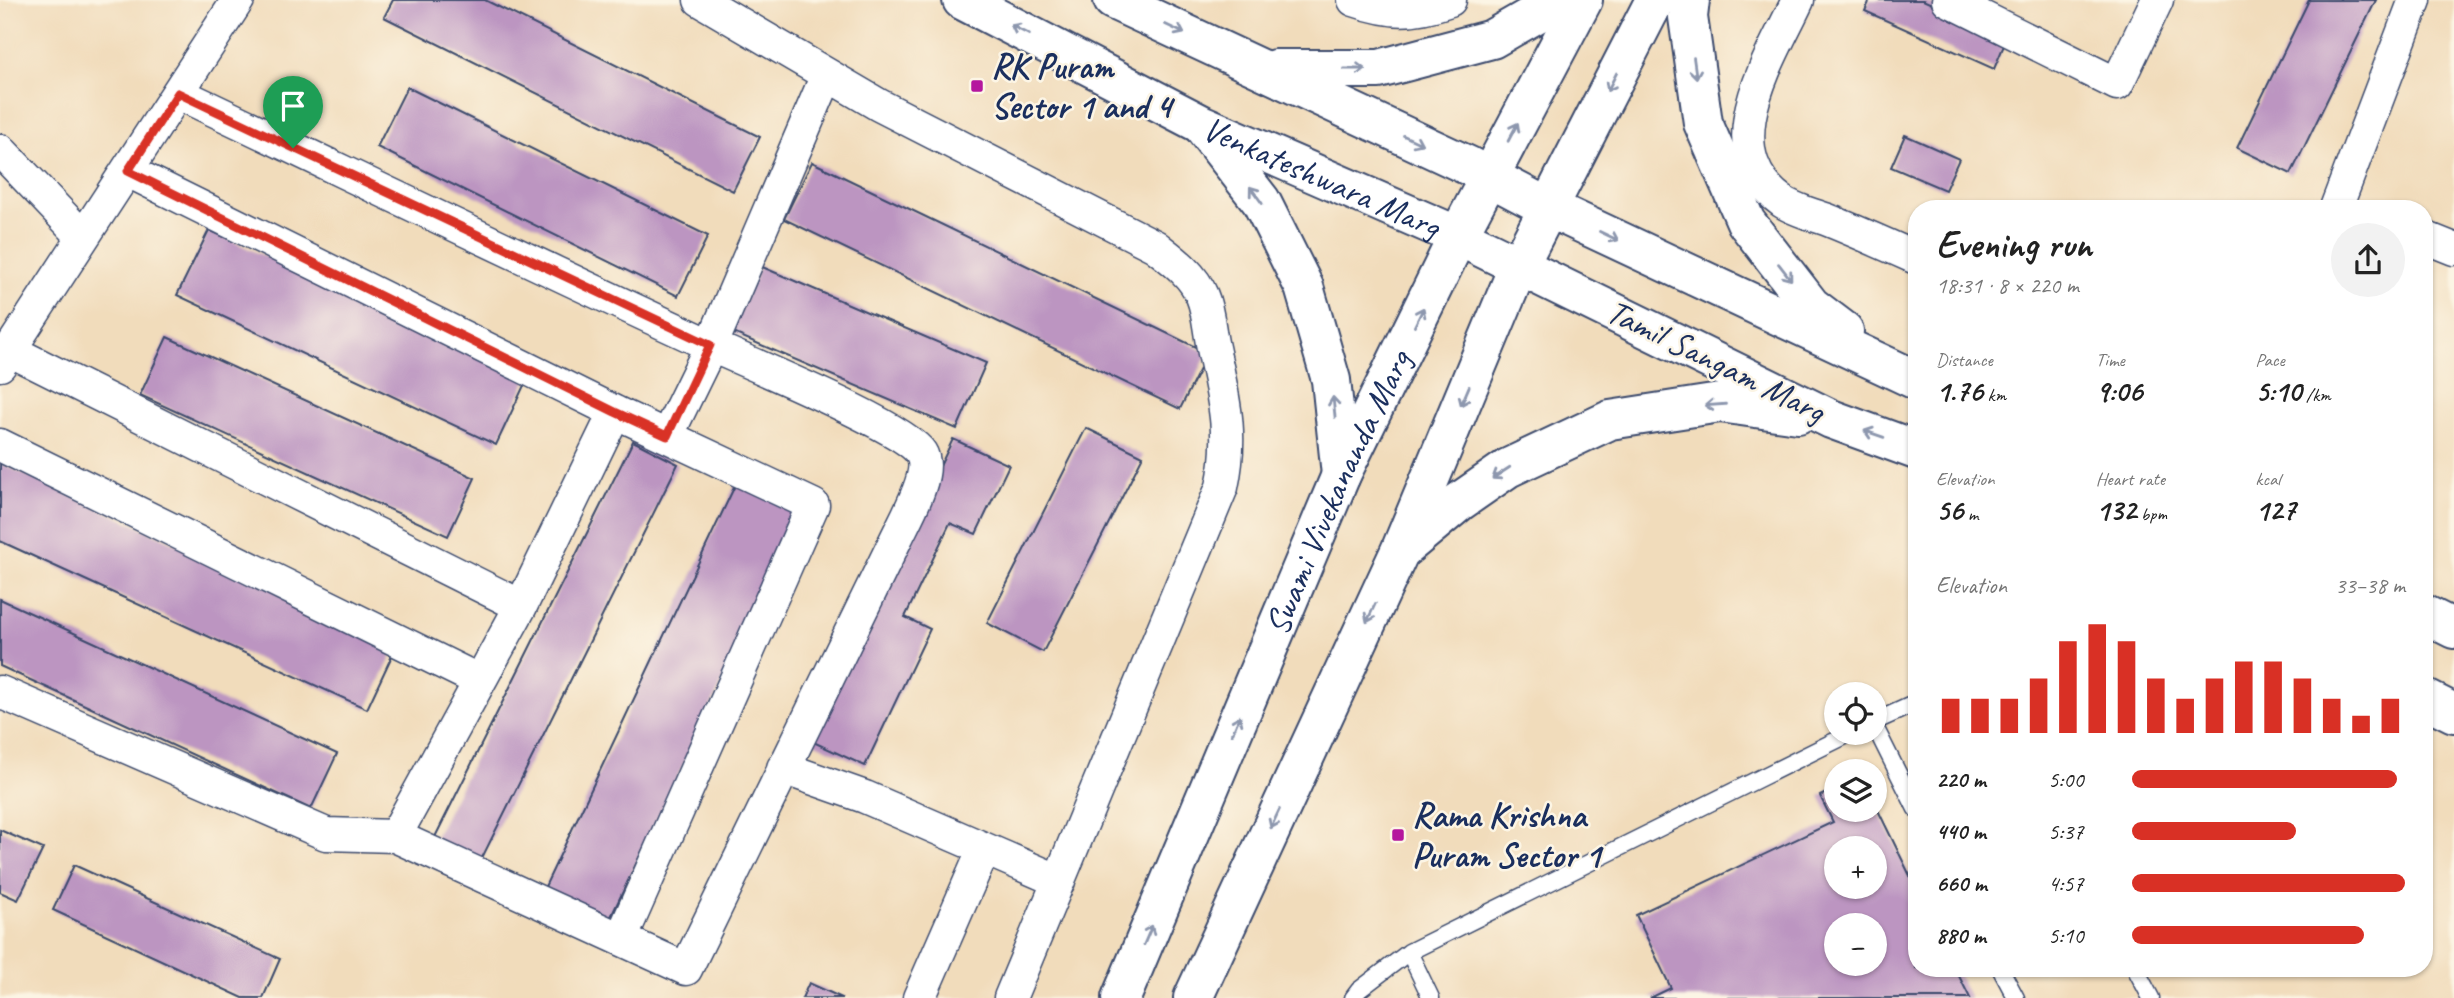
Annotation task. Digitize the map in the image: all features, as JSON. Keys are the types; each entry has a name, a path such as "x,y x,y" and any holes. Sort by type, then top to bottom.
{"street":[{"path":"238,0 5,357 521,606"},
{"path":"700,0 879,105 1155,246 1185,270 1203,296 1225,405 1229,439 1222,487 1010,998"},
{"name":"Venkateshwara Marg","path":"961,0 1203,125 1519,265"},
{"name":"Tamil Sangam Marg","path":"1113,0 1907,376"},
{"path":"1354,0 1380,9 1411,11 1450,0"},
{"path":"1262,69 1379,69 1492,39 1560,0"},
{"name":"Swami Vivekananda Marg","path":"1121,998 1341,475 1458,236 1583,0"},
{"path":"1193,998 1400,551 1519,265 1655,0"},
{"path":"1690,0 1688,17 1703,123 1745,222 1811,306 1907,376"},
{"path":"1798,0 1757,88 1747,146 1751,161 1765,184 1784,202 1908,255"},
{"path":"1948,0 2117,84 2157,0"},
{"path":"2339,200 2416,0"},
{"path":"667,436 710,345 827,75"},
{"path":"0,692 326,834 395,836 686,969 916,495 925,471 924,458 914,446 887,429 178,93"},
{"path":"1203,125 1261,201 1304,288 1331,380 1341,475"},
{"path":"0,150 82,236"},
{"path":"128,171 615,412 813,505 621,939"},
{"name":"Tamil Sangam Marg","path":"1519,265 1831,419 1908,447"},
{"path":"1400,551 1459,502 1508,468 1610,420 1720,403 1831,419"},
{"path":"395,836 521,606 615,412"},
{"path":"0,444 480,681"},
{"path":"2433,618 2454,629"},
{"path":"2433,702 2454,713"},
{"path":"2433,720 2454,721"},
{"path":"783,768 865,797 1059,881"},
{"path":"919,998 984,849"}],"lane":[{"path":"1887,718 1908,707"},
{"path":"1358,995 1409,953 1827,745"},
{"path":"1884,745 1908,793"},
{"path":"1409,953 1431,998"},
{"path":"2005,977 2016,998"},
{"path":"2140,977 2151,998"}],"building":[{"path":"393,0 485,0 760,137 733,191 384,17"},
{"path":"1870,0 1923,0 2007,38 1994,69 1865,11"},
{"path":"2309,0 2376,0 2291,174 2237,148"},
{"path":"407,87 708,236 678,296 377,147"},
{"path":"1905,135 1959,159 1945,190 1891,167"},
{"path":"812,162 1208,353 1180,409 784,219"},
{"path":"209,230 527,379 496,445 177,295"},
{"path":"760,266 986,363 957,429 731,332"},
{"path":"167,337 475,478 448,536 140,395"},
{"path":"1086,428 1143,456 1043,652 987,623"},
{"path":"953,439 1009,465 976,534 950,523 905,617 930,629 865,766 809,740"},
{"path":"633,441 678,464 478,866 432,843"},
{"path":"0,463 397,645 367,709 0,541"},
{"path":"739,477 805,508 608,923 542,893"},
{"path":"0,599 337,754 311,809 0,666"},
{"path":"1833,822 1884,822 1908,872 1908,977 1960,977 1970,998 1650,998 1671,988 1636,915"},
{"path":"0,830 43,849 18,900 0,892"},
{"path":"74,865 280,959 263,998 243,998 53,910"},
{"path":"809,983 842,998 802,998"}],"place":[{"name":"RK Puram Sector 1 and 4","path":"977,86"},
{"name":"Rama Krishna Puram Sector 1","path":"1398,835"}],"route":[{"path":"178,93 293,148 710,345 667,436 128,171 178,93"}]}
